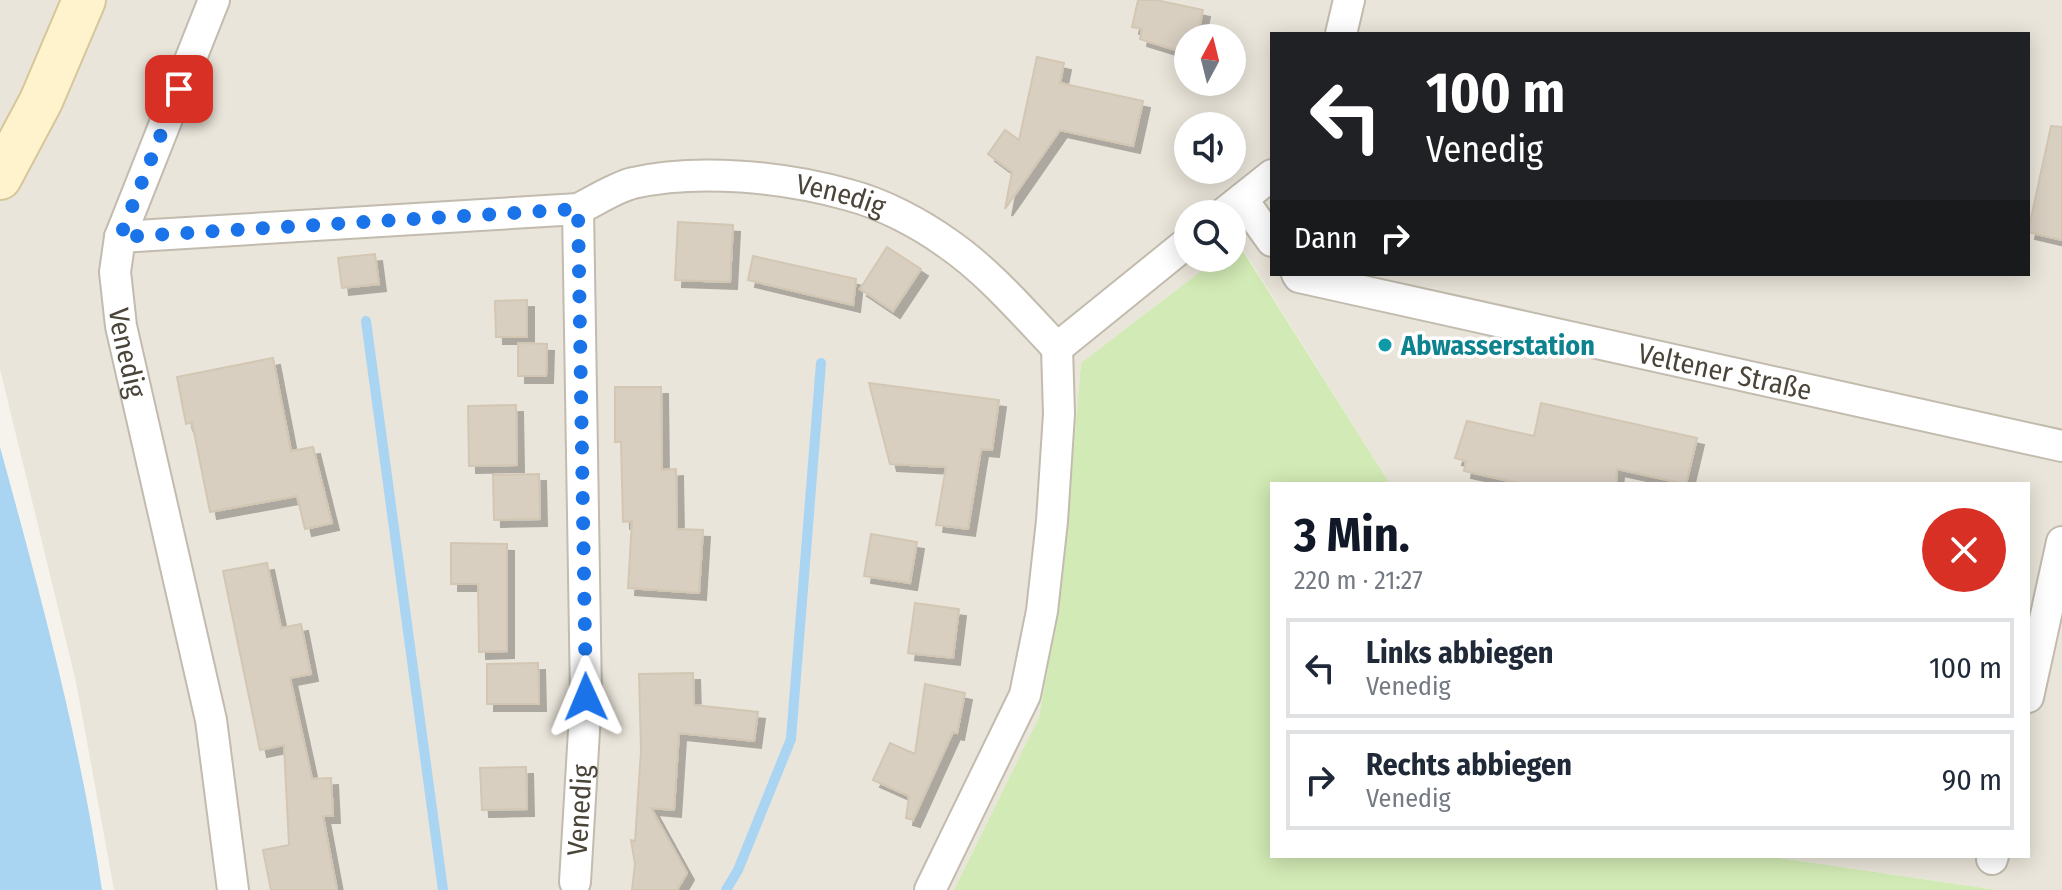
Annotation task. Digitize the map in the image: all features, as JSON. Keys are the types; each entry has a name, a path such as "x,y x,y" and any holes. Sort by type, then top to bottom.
{"main road":[{"path":"4,173 41,101 84,0"}],"street":[{"name":"Venedig","path":"214,0 120,237 115,272 121,326 211,720 233,890"},
{"path":"1341,32 1349,0"},
{"name":"Venedig","path":"120,237 578,209 630,184 684,175 778,181 850,195 894,213 948,243 998,287 1057,348"},
{"path":"1240,200 1270,177"},
{"name":"Venedig","path":"575,882 586,697 578,209"},
{"path":"1246,218 1270,239"},
{"path":"930,890 1025,695 1042,611 1052,521 1059,414 1057,348 1174,253"},
{"name":"Veltener Straße","path":"1298,276 2062,446"},
{"path":"2030,688 2062,542"}],"shaded area":[{"path":"0,0 2062,0 2062,890 1997,890 1781,858 2030,858 2030,482 1389,482 1246,254 1246,200 1174,200 1174,272 1200,272 1081,363 1062,586 1039,717 954,890 114,890 76,682 0,369"}],"green space":[{"path":"1246,256 1389,482 1270,482 1270,858 1781,858 1997,890 954,890 1039,717 1062,586 1081,363 1200,272 1246,272"}],"water":[{"path":"0,447 71,722 102,890 0,890"}],"building":[{"path":"1138,0 1156,0 1203,10 1200,24 1174,24 1174,50 1140,39 1142,29 1132,27"},
{"path":"1037,57 1064,63 1060,83 1143,101 1133,146 1060,130 1005,209 1012,172 988,154 1005,130 1019,140"},
{"path":"2051,126 2062,127 2062,240 2030,232"},
{"path":"678,222 733,225 730,282 675,280"},
{"path":"887,247 921,269 893,311 860,289"},
{"path":"375,254 379,284 342,288 338,258"},
{"path":"753,256 856,279 853,305 748,280"},
{"path":"527,300 527,337 496,337 495,301"},
{"path":"518,343 547,344 546,376 518,376"},
{"path":"273,358 291,451 313,447 332,523 305,529 297,496 210,512 192,422 186,424 177,377"},
{"path":"869,383 999,400 992,450 981,449 968,529 936,525 946,467 890,464"},
{"path":"615,387 661,387 662,470 676,469 677,529 703,530 699,593 628,588 632,521 623,522 621,442 615,442"},
{"path":"1541,403 1697,438 1686,482 1617,469 1616,482 1514,482 1464,471 1466,461 1455,458 1467,421 1534,436"},
{"path":"516,405 517,465 469,466 468,406"},
{"path":"539,474 540,519 494,520 493,475"},
{"path":"871,534 917,542 910,583 864,576"},
{"path":"451,543 507,544 507,651 479,652 478,584 451,584"},
{"path":"267,563 281,628 301,624 311,674 290,678 312,779 331,778 333,816 323,816 337,890 271,890 263,850 289,845 284,745 260,750 223,571"},
{"path":"915,603 959,609 953,658 908,653"},
{"path":"538,663 539,704 487,704 487,664"},
{"path":"693,673 694,705 758,712 754,741 679,733 674,810 651,808 687,873 677,890 632,890 635,864 631,840 635,841 641,751 639,674"},
{"path":"925,684 965,693 957,733 953,732 913,820 906,818 909,796 873,780 890,743 915,754"},
{"path":"526,767 527,809 482,810 480,768"}],"waterway":[{"path":"366,321 443,890"},
{"path":"726,890 738,870 791,739 821,363"}],"place":[{"name":"Abwasserstation","path":"1385,345"}],"route":[{"path":"179,89 120,237 578,209 586,697"}]}
